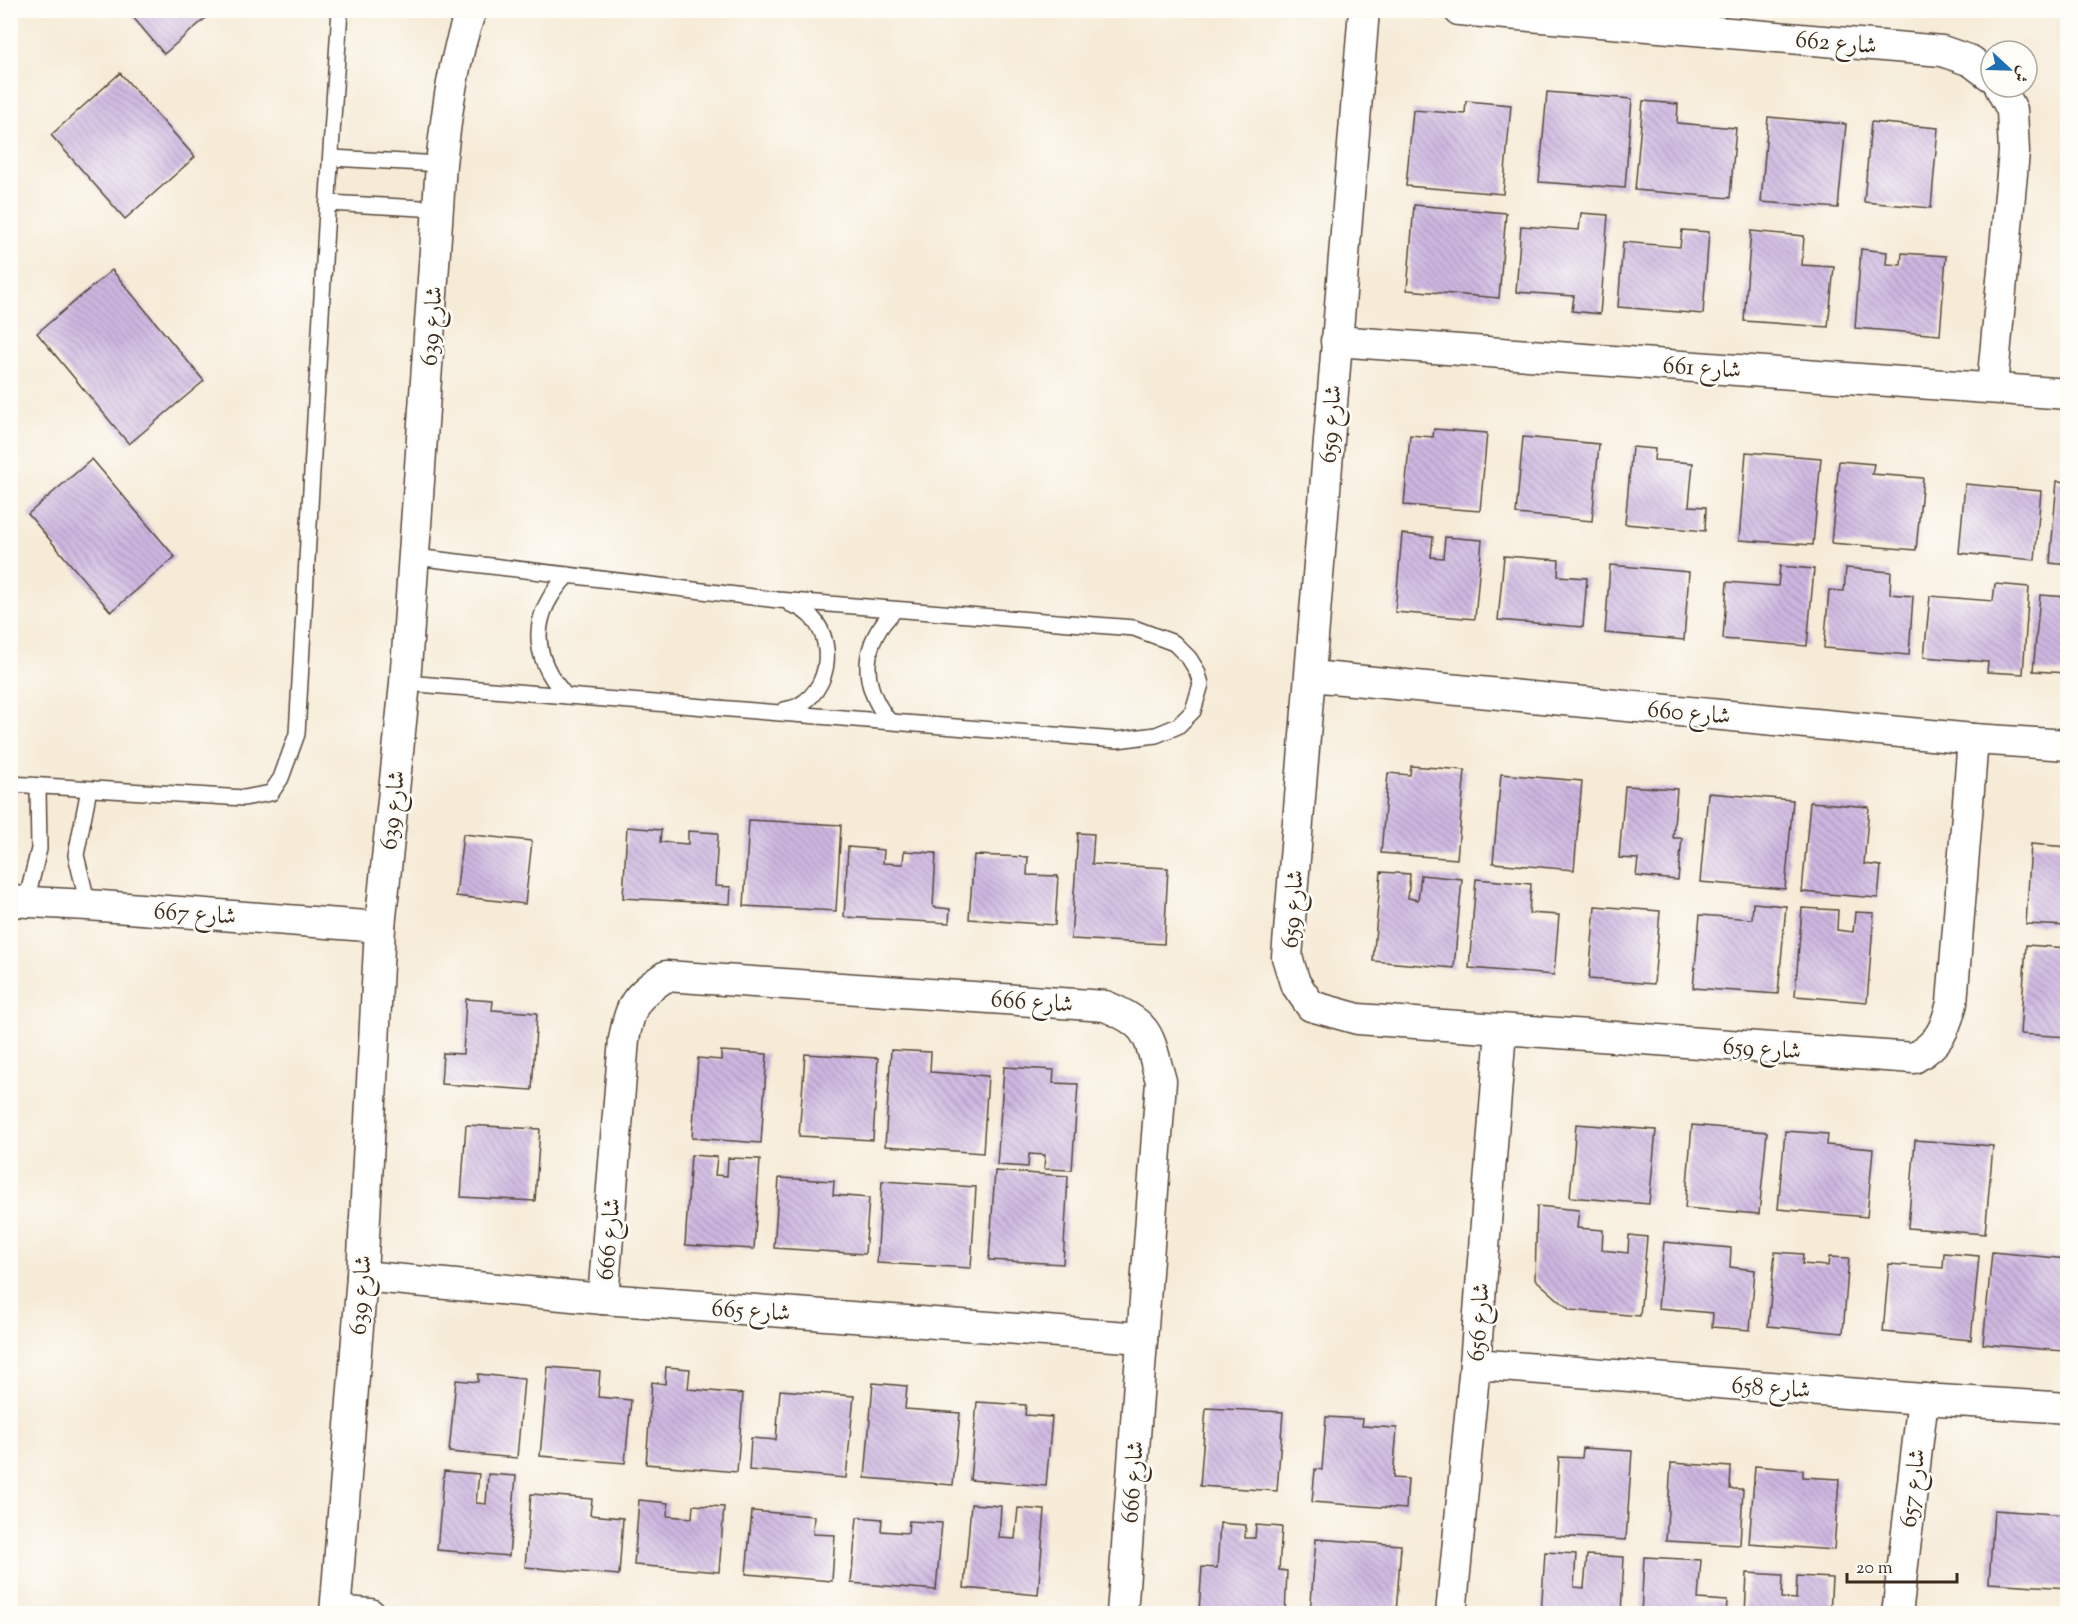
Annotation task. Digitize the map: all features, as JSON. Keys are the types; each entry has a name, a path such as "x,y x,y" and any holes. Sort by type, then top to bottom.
{"street":[{"name":"شارع 639","path":"335,1612 362,1276 380,927 405,683 441,164 447,109 459,43 471,10"},
{"name":"شارع 659","path":"1364,10 1287,957 1295,983 1311,1006 1358,1019 1914,1058 1930,1049 1940,1036 1948,1021 1952,1003 1973,739"},
{"name":"شارع 662","path":"1459,10 1942,51 1971,61 1979,67"},
{"path":"1992,387 2014,152 2012,110 2006,99"},
{"name":"شارع 661","path":"1336,341 2067,394"},
{"name":"شارع 660","path":"1311,676 1973,739 2067,745"},
{"name":"شارع 667","path":"18,902 88,905 380,927"},
{"name":"شارع 666","path":"603,1299 627,1022 635,1000 666,976 1106,1006 1130,1016 1148,1034 1161,1081 1122,1614"},
{"name":"شارع 656","path":"1451,1614 1475,1364 1500,1030"},
{"name":"شارع 665","path":"362,1276 603,1299 1142,1338"},
{"name":"شارع 658","path":"1475,1364 2067,1408"},
{"name":"شارع 657","path":"1897,1614 1923,1399"},
{"path":"335,1612 370,1614"}],"lane":[{"path":"10,784 244,798 271,793 281,778 297,734 340,10"},
{"path":"332,158 441,164"},
{"path":"328,203 439,209"},
{"path":"405,683 1117,740 1156,735 1178,726 1193,711 1201,684 1197,671 1189,658 1174,643 1134,628 778,600 415,557"},
{"path":"566,696 544,666 539,630 548,600 568,575"},
{"path":"778,600 797,606 813,618 824,636 828,656 824,676 814,693 798,706 778,712"},
{"path":"889,721 879,708 873,694 868,679 868,663 876,633 884,620 895,610"},
{"path":"18,902 39,849 38,787"},
{"path":"88,789 76,855 88,905"}],"building":[{"path":"127,10 215,10 164,54"},
{"path":"120,73 195,157 125,219 51,135"},
{"path":"1547,92 1632,99 1625,188 1539,182"},
{"path":"1466,101 1511,105 1503,194 1406,186 1413,110 1465,114"},
{"path":"1643,101 1678,104 1677,123 1736,128 1730,198 1635,190"},
{"path":"1768,117 1846,124 1838,208 1761,202"},
{"path":"1871,122 1938,128 1931,208 1864,202"},
{"path":"1414,205 1506,213 1499,298 1407,290"},
{"path":"1581,213 1608,215 1600,314 1572,311 1574,296 1516,292 1521,226 1579,230"},
{"path":"1682,230 1709,232 1703,314 1618,307 1623,242 1680,247"},
{"path":"1751,231 1804,236 1802,265 1834,267 1828,327 1744,321"},
{"path":"1861,249 1887,252 1886,264 1901,265 1902,253 1946,256 1940,335 1855,328"},
{"path":"112,270 204,381 129,444 37,333"},
{"path":"1434,429 1487,433 1480,511 1404,505 1410,435 1433,437"},
{"path":"1523,437 1599,444 1592,521 1516,514"},
{"path":"1632,447 1655,449 1654,460 1693,463 1689,506 1706,507 1705,531 1625,524"},
{"path":"1746,452 1821,458 1813,545 1739,540"},
{"path":"92,459 175,557 111,612 28,514"},
{"path":"1839,461 1874,464 1872,474 1923,478 1916,550 1831,543"},
{"path":"2057,481 2068,482 2068,565 2050,563"},
{"path":"1965,484 2041,491 2035,560 1959,553"},
{"path":"1402,534 1433,537 1431,557 1443,558 1445,537 1482,540 1475,619 1395,612"},
{"path":"1504,556 1559,560 1558,576 1587,578 1583,627 1498,620"},
{"path":"1610,565 1689,572 1684,640 1605,633"},
{"path":"1780,566 1814,569 1807,646 1723,639 1727,582 1778,586"},
{"path":"1846,568 1891,572 1890,594 1913,596 1909,655 1824,648 1829,590 1844,591"},
{"path":"1995,584 2029,587 2023,674 1987,672 1988,662 1924,657 1930,596 1993,601"},
{"path":"2040,595 2068,597 2068,673 2033,671"},
{"path":"1411,766 1465,770 1457,859 1381,853 1388,773 1410,775"},
{"path":"1501,774 1582,781 1574,870 1493,863"},
{"path":"1625,786 1677,789 1673,838 1682,838 1678,880 1636,876 1638,859 1619,858"},
{"path":"1708,793 1793,800 1785,889 1700,882"},
{"path":"1810,802 1869,807 1864,864 1881,866 1878,898 1802,892"},
{"path":"749,820 841,825 836,911 744,906"},
{"path":"627,827 661,830 660,842 688,844 688,831 718,833 715,886 731,887 730,904 623,898"},
{"path":"1078,833 1094,834 1092,864 1168,868 1164,944 1071,939"},
{"path":"463,834 532,841 525,904 456,896"},
{"path":"2031,844 2068,847 2068,926 2026,924"},
{"path":"848,847 884,850 883,863 903,864 904,851 936,853 933,907 950,909 949,923 844,917"},
{"path":"974,855 1028,857 1027,875 1058,876 1055,925 969,919"},
{"path":"1381,872 1410,874 1408,898 1418,900 1421,875 1462,879 1454,968 1373,961"},
{"path":"1476,879 1531,884 1529,913 1559,915 1554,975 1469,968"},
{"path":"1753,903 1786,906 1778,994 1693,988 1700,915 1752,919"},
{"path":"1595,906 1660,911 1654,984 1589,979"},
{"path":"1802,908 1838,910 1837,930 1853,932 1855,912 1874,913 1867,1002 1795,996"},
{"path":"2026,945 2068,948 2068,1037 2020,1034"},
{"path":"466,999 493,1001 492,1010 537,1013 532,1090 441,1084 443,1053 463,1054"},
{"path":"891,1050 931,1052 930,1072 988,1076 983,1153 885,1146"},
{"path":"721,1051 767,1054 761,1143 692,1138 698,1058 721,1060"},
{"path":"805,1054 878,1058 873,1140 799,1136"},
{"path":"1004,1067 1054,1070 1053,1083 1078,1084 1072,1170 1044,1169 1045,1155 1029,1154 1028,1167 997,1165"},
{"path":"1576,1124 1656,1130 1649,1204 1570,1197"},
{"path":"466,1125 540,1129 535,1201 461,1197"},
{"path":"1692,1125 1767,1132 1759,1214 1685,1208"},
{"path":"1785,1131 1828,1134 1827,1145 1873,1149 1867,1217 1778,1209"},
{"path":"1915,1140 1993,1146 1985,1234 1908,1228"},
{"path":"691,1155 717,1157 715,1175 727,1176 728,1158 760,1159 754,1249 685,1245"},
{"path":"995,1171 1068,1176 1063,1264 989,1260"},
{"path":"779,1178 834,1181 833,1195 869,1198 865,1254 774,1248"},
{"path":"882,1181 976,1187 971,1268 877,1263"},
{"path":"1537,1206 1579,1210 1577,1228 1603,1230 1602,1250 1628,1253 1629,1235 1647,1237 1640,1316 1570,1310 1535,1279"},
{"path":"1664,1242 1731,1248 1730,1267 1755,1270 1750,1330 1712,1327 1713,1313 1658,1308"},
{"path":"1775,1252 1803,1254 1802,1264 1828,1266 1829,1257 1849,1258 1843,1333 1768,1326"},
{"path":"1992,1252 2068,1259 2068,1301 2063,1351 1983,1344"},
{"path":"1944,1253 1979,1256 1971,1340 1883,1332 1889,1264 1943,1268"},
{"path":"548,1367 600,1371 598,1397 631,1400 625,1463 540,1456"},
{"path":"666,1367 690,1369 688,1389 743,1394 737,1472 646,1464 652,1382 665,1384"},
{"path":"478,1374 524,1379 517,1458 449,1452 456,1380 478,1382"},
{"path":"873,1383 907,1386 905,1409 960,1413 953,1485 865,1478"},
{"path":"780,1390 854,1396 846,1478 749,1470 751,1438 776,1440"},
{"path":"977,1402 1026,1405 1025,1415 1052,1417 1046,1486 970,1480"},
{"path":"1206,1408 1283,1412 1277,1491 1200,1486"},
{"path":"1326,1417 1363,1419 1362,1426 1397,1428 1393,1478 1408,1479 1406,1509 1312,1502 1315,1469 1322,1470"},
{"path":"1583,1448 1632,1451 1626,1540 1555,1536 1559,1457 1582,1458"},
{"path":"1671,1463 1731,1467 1730,1489 1743,1489 1740,1545 1666,1541"},
{"path":"1755,1466 1803,1470 1803,1477 1839,1479 1834,1550 1749,1544"},
{"path":"444,1471 479,1474 476,1503 486,1504 488,1474 516,1476 509,1556 437,1550"},
{"path":"531,1494 592,1499 590,1515 623,1518 619,1575 525,1567"},
{"path":"639,1500 668,1503 667,1516 692,1518 693,1505 724,1507 719,1572 634,1565"},
{"path":"971,1504 1001,1506 999,1538 1015,1539 1018,1508 1045,1510 1038,1595 964,1588"},
{"path":"1994,1510 2068,1515 2068,1588 1989,1583"},
{"path":"752,1511 814,1516 813,1534 835,1535 832,1581 746,1574"},
{"path":"857,1517 882,1519 881,1531 908,1533 909,1521 942,1523 936,1590 851,1583"},
{"path":"1220,1523 1246,1525 1245,1538 1255,1538 1256,1525 1282,1527 1279,1570 1287,1571 1285,1614 1199,1611 1202,1567 1217,1568"},
{"path":"1316,1539 1401,1545 1396,1614 1310,1614"},
{"path":"1545,1552 1576,1554 1574,1587 1584,1588 1587,1555 1624,1557 1621,1614 1541,1614"},
{"path":"1644,1557 1701,1560 1698,1599 1727,1601 1726,1614 1641,1614"},
{"path":"1747,1573 1783,1575 1782,1598 1796,1599 1797,1576 1832,1578 1830,1614 1745,1614"}]}
